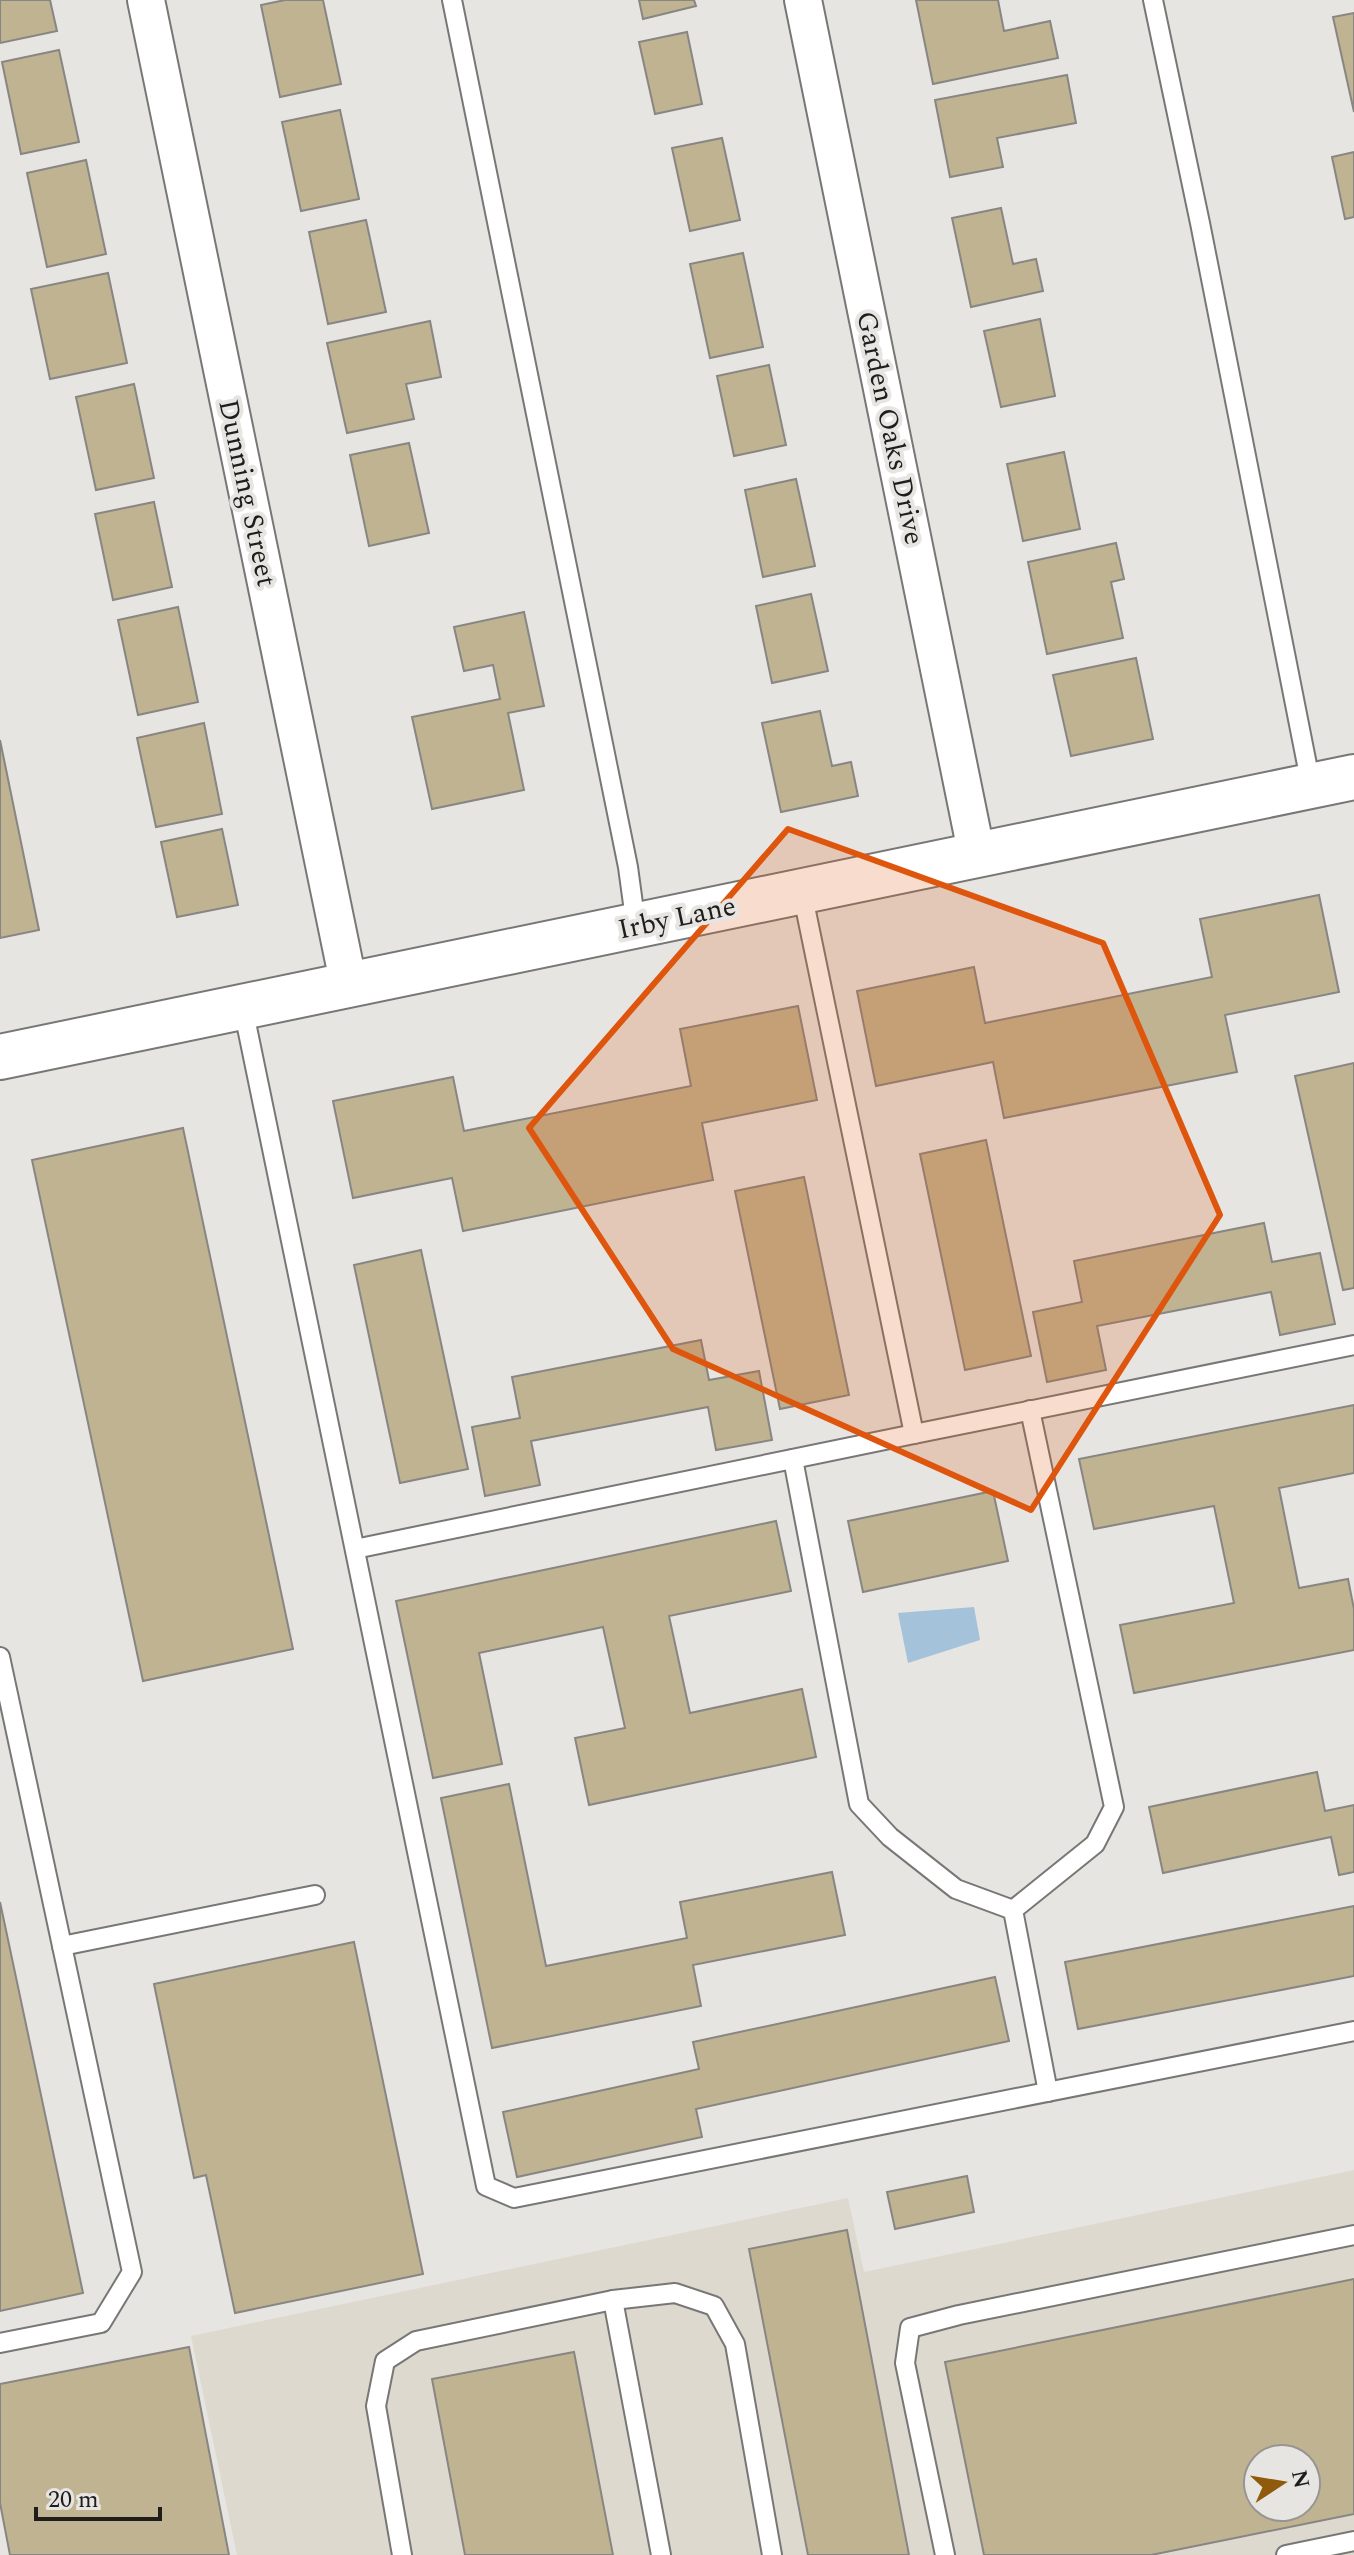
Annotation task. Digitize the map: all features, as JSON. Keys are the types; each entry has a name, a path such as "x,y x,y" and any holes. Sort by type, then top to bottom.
{"street":[{"name":"Dunning Street","path":"146,0 349,986"},
{"name":"Garden Oaks Drive","path":"803,0 977,856"},
{"name":"Irby Lane","path":"0,1057 1354,777"}],"lane":[{"path":"452,0 628,867 636,926"},
{"path":"1153,0 1311,787"},
{"path":"802,892 914,1434"},
{"path":"243,1008 486,2186 514,2198 1354,2031"},
{"path":"355,1549 1354,1345"},
{"path":"1013,1910 1095,1844 1114,1807 1030,1410"},
{"path":"793,1459 859,1804 890,1837 956,1889 1013,1910"},
{"path":"0,1657 6,1710 62,1946 132,2272 101,2323 0,2343"},
{"path":"62,1946 315,1895"},
{"path":"1013,1910 1048,2092"},
{"path":"945,2555 905,2363 910,2328 959,2315 1354,2235"},
{"path":"402,2555 376,2406 385,2361 416,2341 613,2300 675,2293 714,2306 735,2344 772,2555"},
{"path":"613,2300 661,2555"},
{"path":"1286,2555 1354,2541"}],"highlighted area":[{"path":"788,829 1103,943 1220,1215 1031,1510 673,1349 529,1128"}],"shaded area":[{"path":"1354,2170 1354,2555 237,2555 191,2336 848,2198 864,2272"}],"water":[{"path":"974,1607 980,1640 908,1663 898,1613"}],"building":[{"path":"0,0 50,0 57,31 0,43"},
{"path":"285,0 323,0 341,84 280,97 261,5"},
{"path":"639,0 694,0 696,6 643,19"},
{"path":"916,0 998,0 1004,31 1050,21 1058,58 933,84"},
{"path":"1354,13 1354,112 1333,17"},
{"path":"687,32 702,104 655,114 639,42"},
{"path":"59,50 79,142 21,154 2,62"},
{"path":"1067,75 1076,123 997,138 1003,167 950,177 935,100"},
{"path":"340,110 359,199 301,211 282,122"},
{"path":"722,138 740,220 690,231 672,148"},
{"path":"1354,152 1354,217 1345,219 1332,157"},
{"path":"86,160 106,254 47,267 27,173"},
{"path":"1001,208 1013,264 1036,259 1043,291 971,307 952,218"},
{"path":"366,220 386,312 328,324 309,232"},
{"path":"743,253 763,347 710,358 690,264"},
{"path":"108,273 127,363 50,379 31,289"},
{"path":"1040,319 1055,396 1001,407 984,331"},
{"path":"430,321 441,377 406,384 414,419 347,433 327,343"},
{"path":"769,365 786,445 734,456 717,376"},
{"path":"134,384 154,478 96,490 76,397"},
{"path":"409,443 429,533 369,546 350,455"},
{"path":"1064,452 1080,529 1023,541 1007,464"},
{"path":"796,479 815,566 763,577 745,490"},
{"path":"154,502 172,587 113,600 95,514"},
{"path":"1116,543 1124,579 1111,582 1123,638 1047,654 1028,562"},
{"path":"811,594 828,671 772,683 756,606"},
{"path":"178,607 198,702 138,715 118,620"},
{"path":"524,612 544,706 508,713 524,790 432,809 412,717 500,699 493,665 464,671 454,627"},
{"path":"1136,658 1153,739 1071,756 1053,675"},
{"path":"820,711 832,766 851,762 858,796 781,812 762,723"},
{"path":"204,723 222,814 156,827 137,738"},
{"path":"0,740 39,930 0,938"},
{"path":"222,829 238,905 177,917 161,842"},
{"path":"1319,895 1339,992 1225,1015 1237,1072 1004,1118 993,1062 876,1086 857,991 974,967 985,1023 1212,977 1200,919"},
{"path":"798,1006 817,1100 702,1123 713,1180 463,1231 452,1178 353,1198 333,1101 453,1077 464,1131 691,1086 680,1029"},
{"path":"1354,1063 1354,1288 1343,1290 1295,1076"},
{"path":"183,1128 293,1649 143,1681 32,1160"},
{"path":"986,1140 1031,1356 965,1370 920,1154"},
{"path":"804,1177 849,1395 780,1409 735,1191"},
{"path":"1264,1223 1272,1262 1320,1253 1335,1324 1280,1335 1271,1292 1097,1326 1106,1370 1047,1382 1033,1312 1082,1302 1074,1261"},
{"path":"421,1250 468,1469 400,1483 354,1265"},
{"path":"701,1340 709,1380 759,1371 772,1440 716,1450 708,1407 531,1441 540,1485 485,1496 472,1427 520,1418 512,1377"},
{"path":"1354,1405 1354,1473 1279,1488 1299,1588 1348,1579 1354,1609 1354,1650 1134,1693 1120,1625 1234,1603 1214,1506 1094,1529 1079,1459"},
{"path":"993,1491 1008,1561 863,1592 848,1521"},
{"path":"776,1521 791,1591 669,1616 690,1713 802,1689 816,1757 589,1805 575,1738 625,1728 603,1627 479,1653 502,1764 433,1778 396,1601"},
{"path":"1317,1772 1325,1811 1354,1805 1354,1872 1339,1875 1331,1837 1163,1873 1149,1807"},
{"path":"509,1784 546,1966 687,1938 680,1902 832,1872 845,1935 693,1965 701,2006 492,2048 441,1798"},
{"path":"0,1902 83,2293 0,2311"},
{"path":"1354,1906 1354,1976 1078,2029 1065,1962"},
{"path":"354,1942 423,2274 235,2313 206,2175 194,2178 154,1984"},
{"path":"995,1977 1009,2041 696,2109 702,2137 517,2177 503,2112 699,2069 693,2042"},
{"path":"967,2176 974,2212 895,2229 887,2192"},
{"path":"847,2230 909,2555 808,2555 749,2249"},
{"path":"1354,2279 1354,2514 1322,2520 1322,2443 1242,2443 1242,2523 1309,2523 1151,2555 984,2555 945,2362"},
{"path":"189,2347 229,2555 10,2555 0,2503 0,2384"},
{"path":"574,2352 613,2555 465,2555 432,2379"}]}
